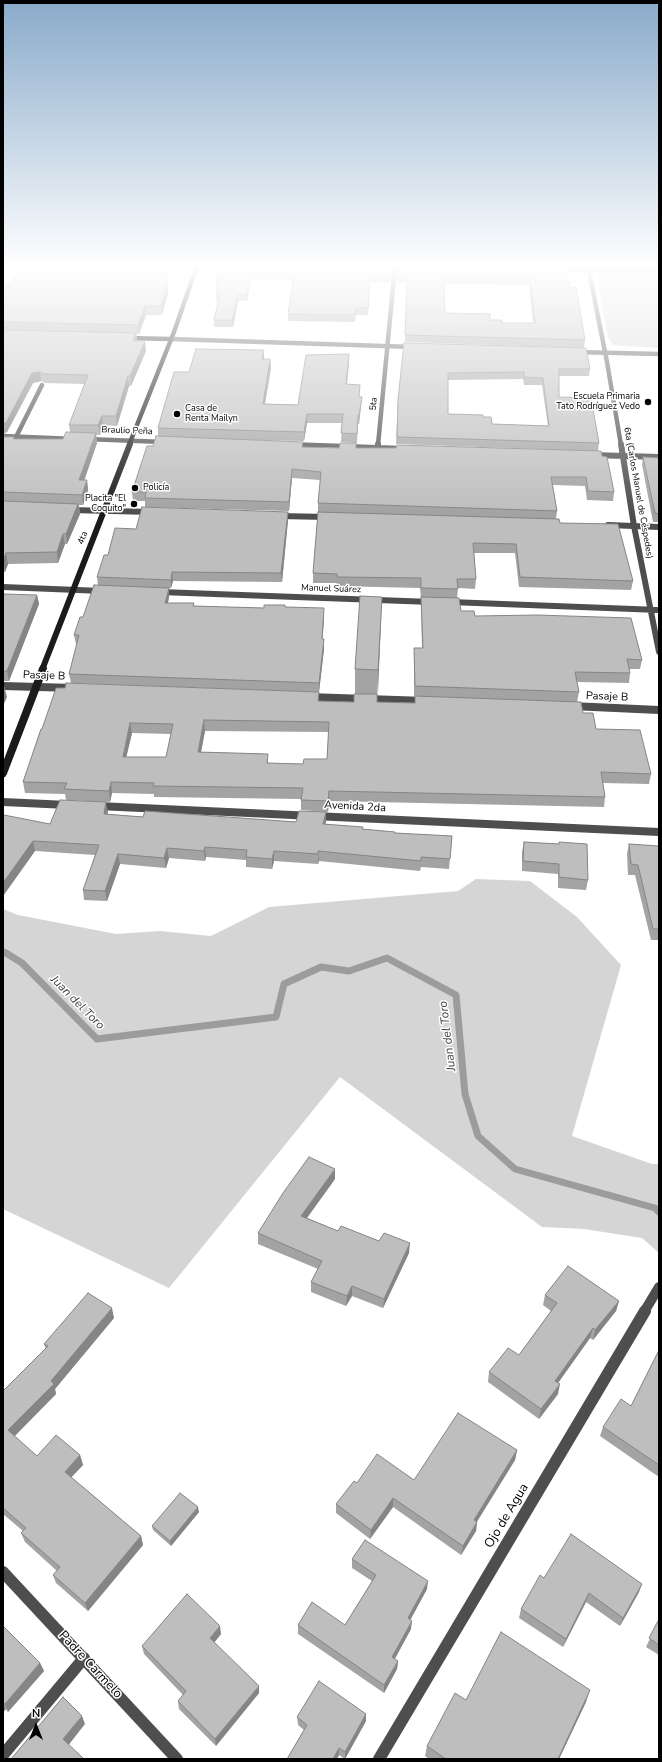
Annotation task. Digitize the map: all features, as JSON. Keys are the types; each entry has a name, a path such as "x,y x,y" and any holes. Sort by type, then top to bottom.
{"main road":[{"name":"4ta","path":"3,773 103,511 167,348"}],"street":[{"name":"5ta","path":"378,448 388,348"},
{"name":"6ta (Carlos Manuel de Céspedes)","path":"604,348 634,526 659,652"},
{"path":"566,352 659,354"},
{"path":"16,437 42,385"},
{"name":"Braulio Peña","path":"3,436 169,442"},
{"path":"285,445 410,449"},
{"path":"583,454 659,457"},
{"path":"65,509 158,512"},
{"path":"269,515 333,517"},
{"path":"602,525 659,527"},
{"path":"3,587 113,591"},
{"name":"Manuel Suárez","path":"151,592 659,610"},
{"name":"Pasaje B","path":"3,686 80,689"},
{"path":"304,697 430,701"},
{"name":"Pasaje B","path":"564,706 659,710"},
{"path":"3,802 78,805"},
{"name":"Avenida 2da","path":"94,806 659,832"},
{"name":"Ojo de Agua","path":"379,1759 659,1287"},
{"name":"Padre Carmelo","path":"3,1572 177,1759"},
{"path":"3,1755 84,1658"}],"shaded area":[{"path":"476,879 530,881 577,917 621,965 572,1136 652,1164 659,1164 659,1253 642,1238 584,1229 542,1227 340,1077 169,1288 3,1209 3,909 18,915 116,934 160,931 211,936 269,907 458,891"}],"building":[{"path":"3,348 142,348 130,376 128,376 116,416 102,416 98,425 69,425 88,375 44,374 40,372 32,373 6,423 3,423"},
{"path":"403,348 586,348 590,369 559,369 559,397 591,398 599,443 397,437 398,400","holes":["524,372 524,377 543,378 549,426 492,424 491,417 483,417 483,415 448,414 448,373"]},
{"path":"196,349 264,350 262,359 270,359 263,404 298,405 306,355 349,354 346,384 360,385 359,397 362,397 358,415 357,434 341,433 343,414 307,414 304,432 158,428 174,372 189,372"},
{"path":"66,432 96,433 79,480 87,480 82,495 3,492 3,437 14,437 13,439 63,439"},
{"path":"156,436 303,442 302,447 339,448 340,443 356,443 356,448 396,448 397,445 601,451 602,456 607,457 614,492 588,491 586,477 551,477 557,511 318,503 321,472 292,469 289,502 145,498 146,492 132,492 147,446 153,446"},
{"path":"643,457 659,458 659,514 655,513"},
{"path":"3,501 78,504 66,534 63,534 57,552 6,553 3,561"},
{"path":"142,507 288,512 281,573 172,572 171,580 97,577 104,555 108,555 115,528 136,529"},
{"path":"318,512 559,519 560,523 618,524 633,581 520,577 516,544 473,543 476,579 457,579 458,589 421,588 421,578 337,577 337,574 313,573"},
{"path":"94,585 169,588 165,603 194,603 193,606 264,608 264,605 285,605 285,607 324,608 322,639 324,639 319,683 69,674 79,635 74,635 80,617 83,617"},
{"path":"4,594 37,595 7,671 3,672 3,598"},
{"path":"360,596 382,597 378,670 355,669"},
{"path":"421,597 459,598 461,611 474,611 475,616 537,615 631,618 642,660 627,659 630,673 575,672 579,692 415,686 414,648 423,648"},
{"path":"66,683 319,692 318,701 354,702 354,694 377,694 377,702 415,703 415,696 581,702 583,713 593,713 596,729 640,730 651,774 601,772 605,797 329,791 328,801 301,800 303,788 153,786 154,783 111,782 109,791 64,789 67,783 23,782 56,688 65,688","holes":["204,720 329,722 327,759 304,759 303,764 267,763 268,754 198,752","130,723 173,724 166,757 123,757"]},
{"path":"60,800 106,802 104,814 143,817 145,811 296,822 299,811 326,812 323,824 363,827 362,829 395,833 452,836 450,859 421,857 421,861 318,851 318,854 274,851 272,859 246,857 247,850 205,847 204,851 167,848 164,858 118,854 105,891 83,890 99,845 33,841 3,883 4,815 50,824"},
{"path":"524,842 587,844 588,880 559,877 559,864 523,861"},
{"path":"629,844 659,846 659,929 653,929 638,865 631,864"},
{"path":"309,1157 335,1169 301,1216 338,1231 341,1226 379,1241 384,1233 410,1243 384,1299 352,1286 347,1296 311,1282 322,1261 258,1233 283,1193"},
{"path":"568,1266 619,1301 595,1330 593,1328 555,1381 560,1384 541,1409 489,1372 508,1348 519,1355 557,1303 545,1295"},
{"path":"88,1293 112,1308 51,1381 54,1384 8,1430 37,1456 56,1435 80,1455 65,1472 141,1536 85,1603 53,1575 60,1567 21,1533 26,1528 3,1508 3,1391 48,1346 44,1344"},
{"path":"659,1350 659,1465 603,1427 621,1399 631,1406"},
{"path":"458,1413 517,1450 474,1520 477,1522 463,1546 393,1498 371,1530 336,1504 354,1481 357,1483 377,1454 414,1480"},
{"path":"180,1493 198,1507 170,1541 152,1526"},
{"path":"571,1534 642,1584 623,1618 589,1593 566,1639 521,1609 540,1575 544,1578"},
{"path":"365,1540 428,1581 408,1618 412,1621 392,1657 398,1661 384,1685 298,1625 312,1602 345,1625 376,1575 352,1559"},
{"path":"187,1594 220,1626 210,1638 259,1686 215,1739 178,1701 186,1691 142,1646"},
{"path":"659,1619 659,1645 649,1638"},
{"path":"3,1626 40,1663 5,1704 3,1703"},
{"path":"501,1632 590,1690 558,1759 446,1759 427,1746 455,1693 466,1700"},
{"path":"319,1681 366,1714 345,1752 339,1748 333,1759 287,1759 307,1725 297,1717"},
{"path":"63,1697 82,1716 63,1739 84,1759 11,1759"}],"waterway":[{"name":"Juan del Toro","path":"3,951 8,954"},
{"name":"Juan del Toro","path":"6,953 22,963 97,1039 276,1017 284,984 321,967 349,971 387,958 456,995 465,1094 478,1136 515,1169 655,1208 659,1212"}],"place":[{"name":"Escuela Primaria Tato Rodríguez Vedo","path":"648,402"},
{"name":"Casa de Renta Mailyn","path":"177,414"},
{"name":"Policía","path":"135,488"},
{"name":"Placita \"El Coquito\"","path":"134,504"}]}
